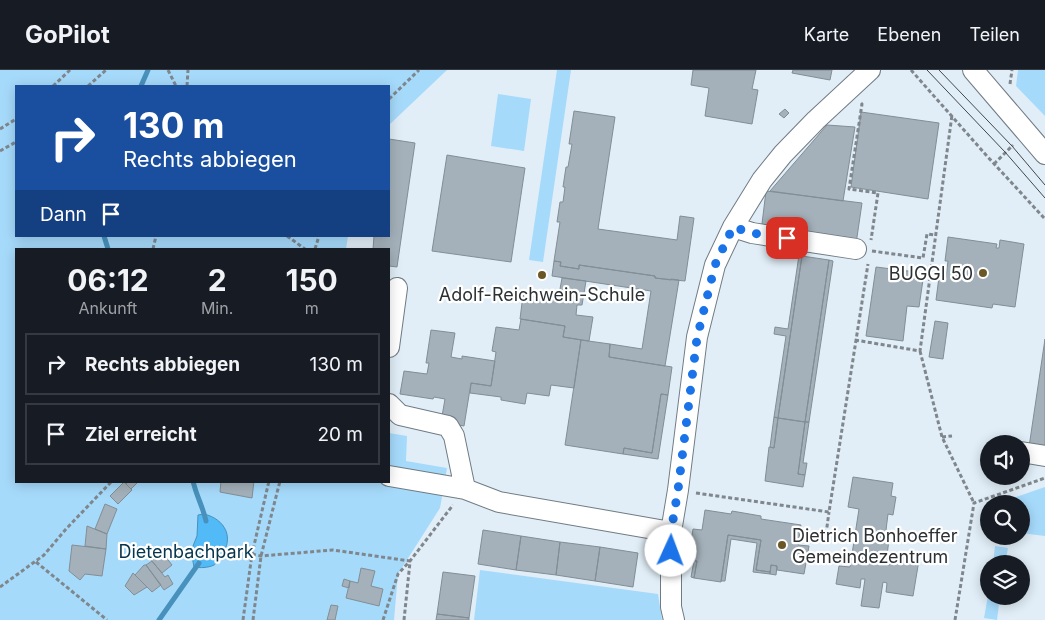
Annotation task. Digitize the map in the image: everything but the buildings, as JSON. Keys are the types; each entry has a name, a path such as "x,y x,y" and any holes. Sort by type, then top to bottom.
{"street":[{"path":"674,620 671,607 671,532 697,338 715,265 733,227 762,180 783,154 816,120 870,70"},
{"path":"973,70 1045,154"},
{"path":"733,227 752,233 856,249"},
{"path":"390,341 398,288"},
{"path":"390,405 400,415 448,426 454,436 466,489"},
{"path":"1030,454 1045,456"},
{"path":"390,476 466,489 499,502 671,532"}],"path":[{"path":"54,85 70,70"},
{"path":"89,85 106,70"},
{"path":"168,70 176,85"},
{"path":"187,85 188,70"},
{"path":"390,98 419,70"},
{"path":"911,70 1045,219"},
{"path":"1010,84 1012,70"},
{"path":"849,90 862,104 849,189 863,191"},
{"path":"952,115 920,351 942,436 974,503 955,620"},
{"path":"0,129 15,120"},
{"path":"994,164 999,156 1017,141"},
{"path":"0,150 15,142"},
{"path":"856,249 923,258 927,234 935,236"},
{"path":"288,237 304,248"},
{"path":"826,534 855,340 920,351"},
{"path":"942,436 952,436"},
{"path":"974,503 1045,478"},
{"path":"0,587 44,555 110,483"},
{"path":"243,620 252,554 269,483"},
{"path":"253,620 261,556 279,483"},
{"path":"383,620 398,574 466,489"},
{"path":"678,490 829,512"},
{"path":"252,554 261,556 333,550 410,561"},
{"path":"404,620 410,561"},
{"path":"36,562 107,620"}],"green space":[{"name":"Dietenbachpark","path":"0,70 447,70 390,124 390,85 15,85 15,237 348,237 346,248 15,248 15,483 390,483 390,433 407,436 406,461 447,468 440,508 398,574 394,620 0,620"},
{"path":"557,70 571,70 543,262 529,260"},
{"path":"1018,70 1045,70 1045,116 1016,86"},
{"path":"498,94 531,99 524,151 491,146"},
{"path":"1045,487 1045,536 1030,534 1030,495 1022,495"},
{"path":"995,546 1008,548 1007,555 994,555"},
{"path":"480,570 658,594 662,620 474,620"},
{"path":"986,605 999,605 997,620 984,618"}],"water":[{"path":"204,514 217,520 226,530 227,543 215,564 201,568 194,567 191,551 197,536 198,515"}],"waterway":[{"path":"141,85 148,70"},
{"path":"104,237 108,248"},
{"path":"194,483 206,521"},
{"path":"159,620 199,563"}],"tram line":[{"path":"927,70 1005,152 1045,198"},
{"path":"939,70 1012,146 1045,185"}],"place":[{"name":"BUGGI 50","path":"983,273"},
{"name":"Adolf-Reichwein-Schule","path":"542,275"},
{"name":"Dietrich Bonhoeffer Gemeindezentrum","path":"782,545"}],"route":[{"path":"671,551 671,532 697,338 715,265 733,227 752,233 787,238"}]}
